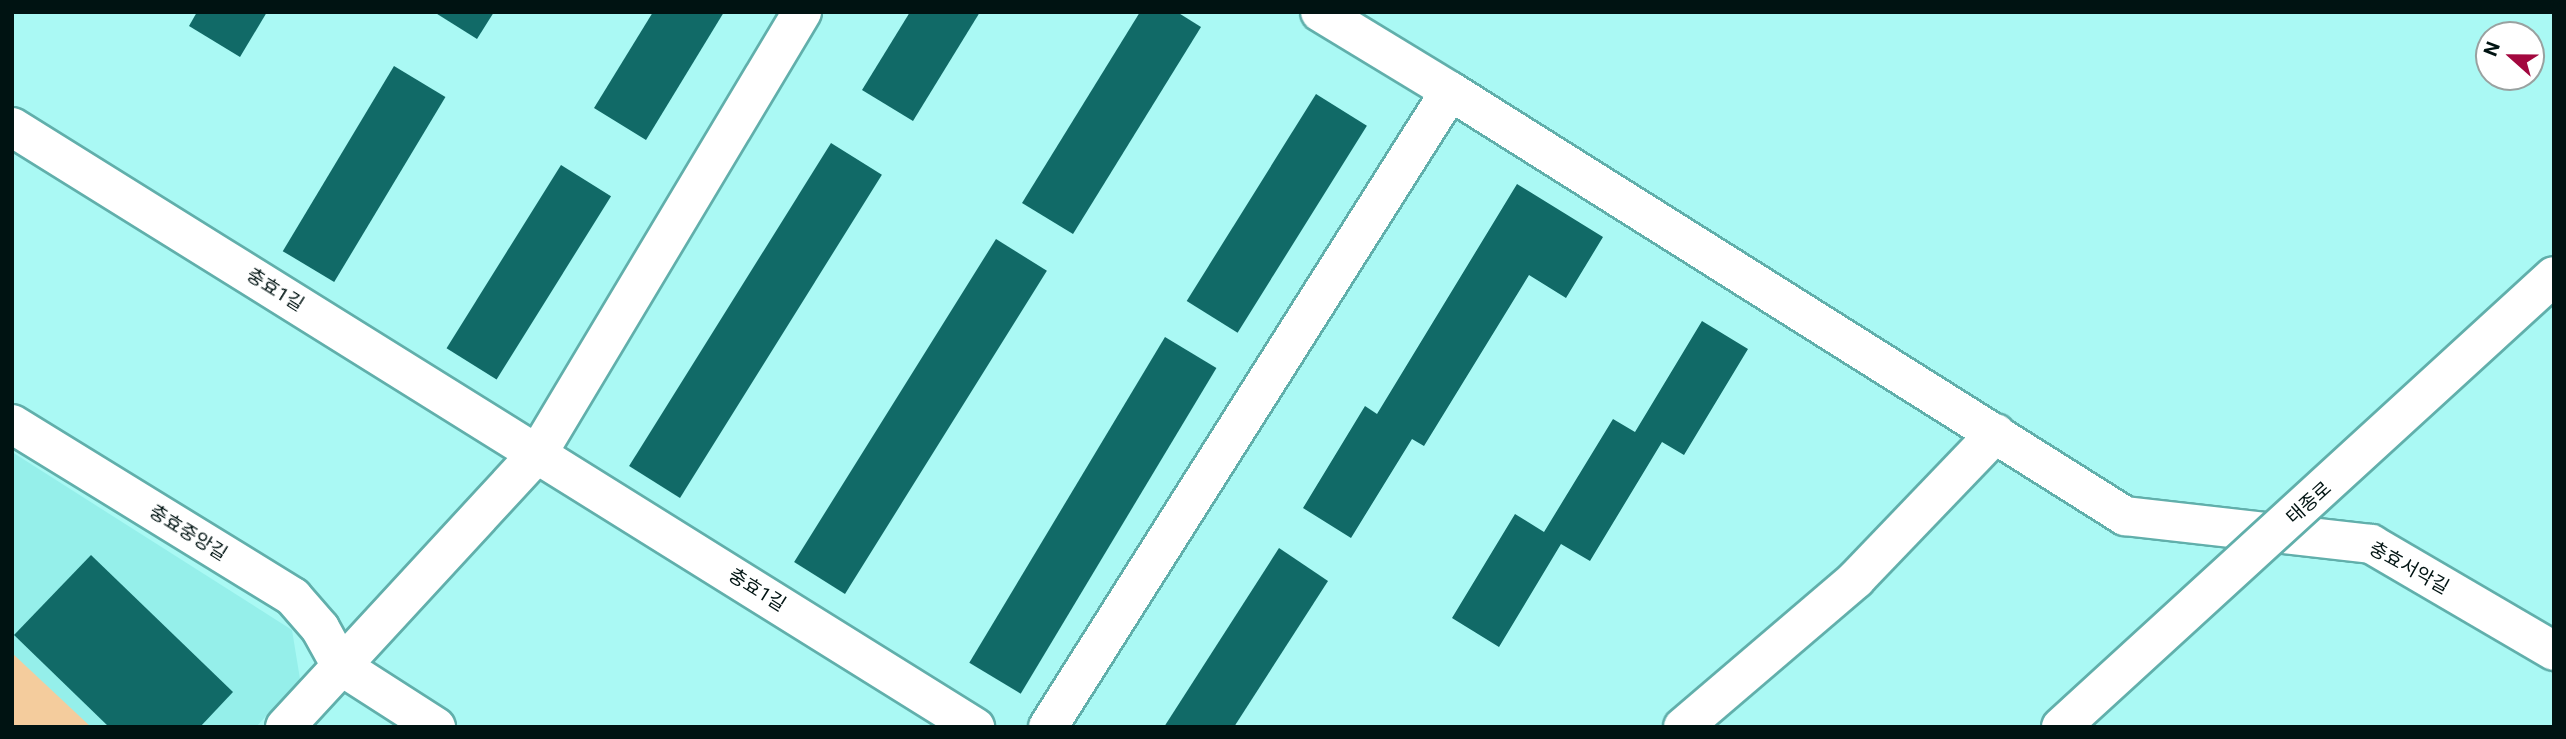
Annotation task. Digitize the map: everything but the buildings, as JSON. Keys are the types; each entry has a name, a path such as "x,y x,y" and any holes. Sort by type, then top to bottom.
{"street":[{"path":"285,727 538,453 802,12"},
{"path":"1321,12 1996,433 1856,579 1683,727"},
{"path":"1048,727 1450,91"},
{"name":"충효1길","path":"12,127 975,727"},
{"name":"태종로","path":"2061,727 2554,276"},
{"name":"충효중앙길","path":"12,424 293,597 320,628 341,666"},
{"name":"충효서악길","path":"1996,433 2124,516 2371,544 2554,651"},
{"path":"341,666 436,727"}],"shaded area":[{"path":"12,452 292,630 300,679 256,727 12,727"},
{"path":"12,653 91,727 12,727"}]}
